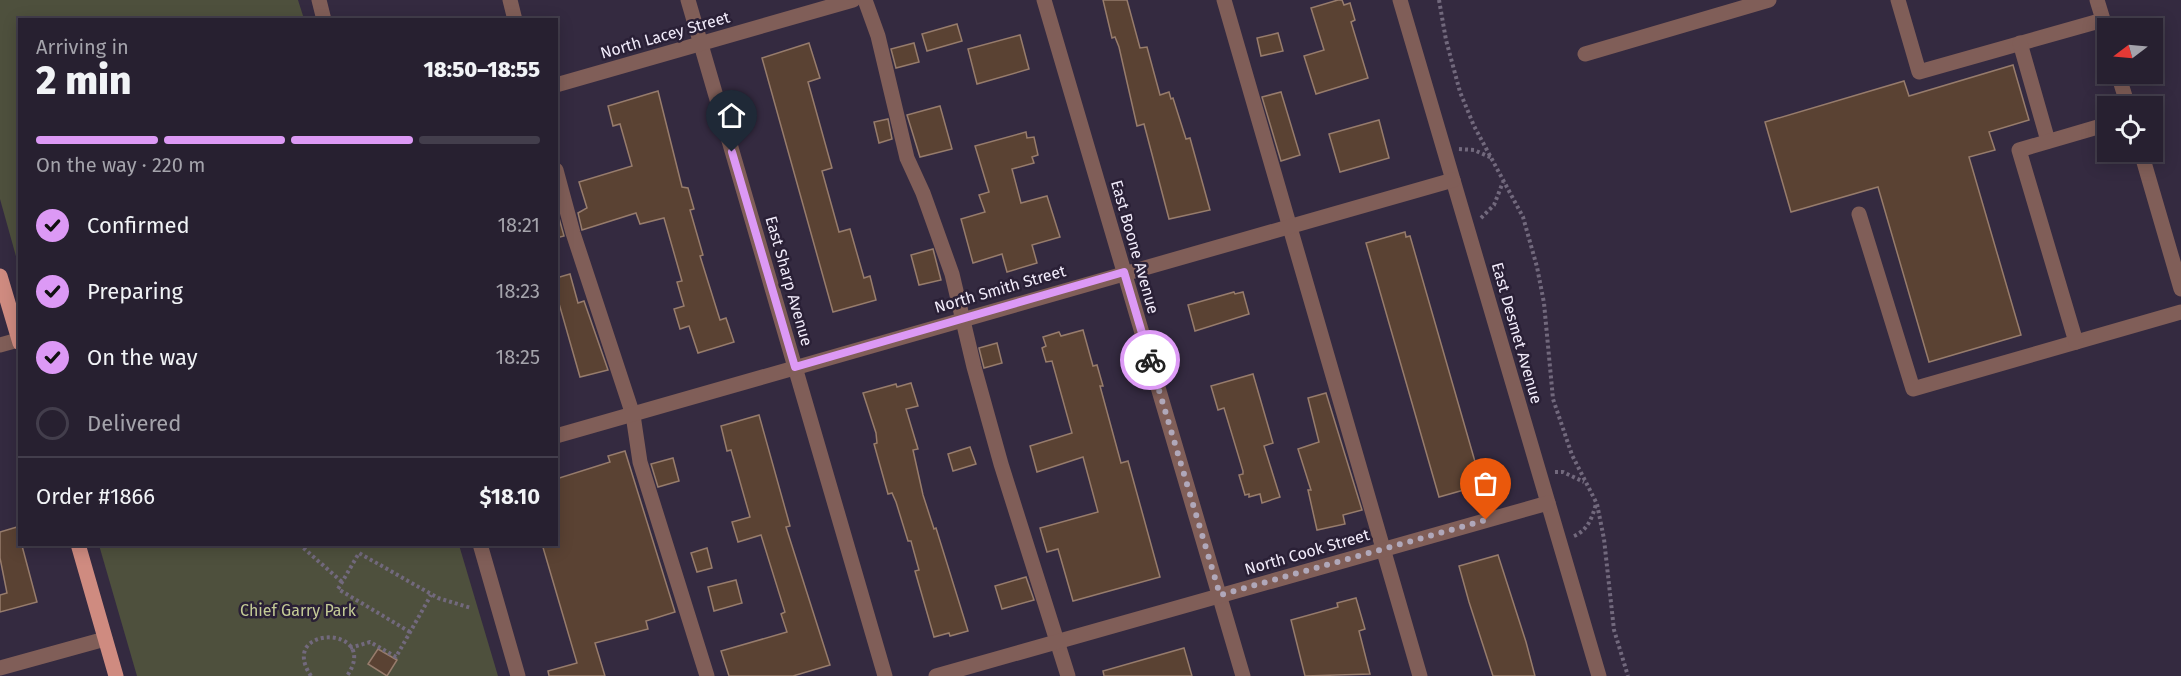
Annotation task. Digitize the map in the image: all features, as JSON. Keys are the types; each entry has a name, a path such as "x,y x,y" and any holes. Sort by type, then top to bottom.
{"main road":[{"path":"0,276 18,339"},
{"path":"79,546 116,676"}],"street":[{"path":"319,0 324,18"},
{"path":"510,0 514,18"},
{"name":"East Sharp Avenue","path":"688,0 885,676"},
{"name":"North Lacey Street","path":"558,84 853,0"},
{"path":"865,0 883,58 907,158 939,233 1001,464 1068,676"},
{"name":"East Boone Avenue","path":"1044,0 1243,676"},
{"path":"1224,0 1420,676"},
{"name":"East Desmet Avenue","path":"1400,0 1599,676"},
{"path":"1585,54 1751,3 1769,0"},
{"path":"1898,0 1919,72 2097,22"},
{"path":"2097,0 2102,18"},
{"path":"2020,43 2048,141"},
{"path":"2076,342 2019,150 2097,127"},
{"path":"2144,162 2181,289"},
{"path":"558,177 573,233 633,415 640,462 707,676"},
{"name":"North Smith Street","path":"558,435 1124,272 1453,180"},
{"path":"1859,214 1912,389 2181,312"},
{"path":"0,345 18,342"},
{"name":"North Cook Street","path":"936,676 1548,502"},
{"path":"481,546 518,676"},
{"path":"0,668 105,639"}],"path":[{"path":"1439,0 1446,40 1460,92 1503,182 1523,217 1537,267 1544,303 1553,399 1572,455 1597,504 1604,539 1614,630 1628,676"},
{"path":"1444,150 1474,150 1492,158"},
{"path":"1466,224 1485,216 1500,195 1503,182"},
{"path":"1540,474 1563,472 1586,482"},
{"path":"1560,543 1581,533 1591,521 1597,504"},
{"path":"301,546 342,582"},
{"path":"410,632 338,589 359,553 431,595 459,606 471,608"},
{"path":"350,648 370,642 396,657 431,595"},
{"path":"311,676 304,660 309,645 315,639 331,635 339,637 350,648 353,662 347,676"}],"green space":[{"path":"0,0 298,0 304,18 18,18 18,263 0,199"},
{"name":"Chief Garry Park","path":"99,546 459,546 498,676 137,676"}],"building":[{"path":"1103,0 1127,0 1140,48 1147,47 1160,95 1169,92 1186,139 1190,138 1210,210 1169,219 1144,124 1137,126 1119,47 1115,37 1112,38"},
{"path":"1342,0 1344,5 1350,3 1355,20 1351,22 1368,78 1316,94 1304,56 1324,50 1311,8"},
{"path":"957,24 962,41 927,51 922,34"},
{"path":"1278,33 1283,51 1261,56 1257,38"},
{"path":"1020,35 1029,69 977,84 968,49"},
{"path":"809,43 820,78 808,82 832,168 822,171 839,232 850,229 864,278 870,276 876,300 833,312 762,58"},
{"path":"914,43 919,62 896,68 891,49"},
{"path":"2013,65 2029,120 1989,132 1995,150 1969,157 2021,335 1929,362 1878,187 1791,212 1765,122 1904,81 1909,96"},
{"path":"658,91 682,187 688,188 694,209 690,210 703,255 700,256 720,320 726,318 734,342 698,353 689,326 680,329 674,309 684,306 677,282 682,281 664,218 640,224 636,213 582,230 578,213 587,208 579,182 632,166 620,124 613,126 608,106"},
{"path":"1281,92 1300,155 1281,161 1262,97"},
{"path":"940,106 952,149 920,157 907,115"},
{"path":"888,119 892,139 879,143 874,122"},
{"path":"1379,120 1389,158 1340,172 1329,134"},
{"path":"1026,132 1027,138 1034,137 1038,155 1032,157 1034,163 1012,169 1021,203 1047,196 1060,237 1032,245 1037,263 1007,272 1002,254 973,263 961,219 985,212 979,195 989,192 975,146"},
{"path":"558,218 564,236 558,238"},
{"path":"1405,232 1406,237 1410,236 1480,479 1476,480 1478,486 1439,497 1366,243"},
{"path":"933,249 941,280 919,285 911,255"},
{"path":"570,274 578,303 584,301 608,370 580,377 558,300 558,277"},
{"path":"1234,292 1235,294 1243,292 1249,314 1195,331 1188,305"},
{"path":"1083,330 1093,366 1097,365 1103,386 1100,386 1121,463 1128,461 1160,577 1073,601 1058,549 1047,552 1040,528 1098,512 1083,457 1037,472 1030,446 1072,433 1052,361 1046,362 1042,348 1046,346 1043,337 1059,332 1061,336"},
{"path":"997,343 1002,363 984,368 979,348"},
{"path":"1253,374 1273,443 1264,446 1280,497 1262,503 1260,494 1249,497 1249,494 1245,495 1239,475 1243,474 1243,471 1224,408 1218,410 1211,386"},
{"path":"911,383 918,406 906,409 918,449 913,450 923,495 934,529 936,528 968,631 950,636 949,633 934,637 915,571 919,570 911,541 908,541 892,493 888,494 874,444 877,443 876,433 863,393 896,384 897,387"},
{"path":"1326,393 1362,510 1343,515 1345,524 1317,530 1308,490 1311,490 1298,449 1319,442 1308,398"},
{"path":"759,415 790,526 786,527 830,665 793,676 729,676 721,651 787,632 781,614 785,612 761,535 738,542 732,522 750,517 731,450 727,451 721,426"},
{"path":"970,447 976,464 953,471 948,454"},
{"path":"625,451 675,612 646,621 648,629 595,643 605,676 549,676 548,671 577,663 543,546 558,546 558,478 610,462 608,456"},
{"path":"673,458 679,481 658,487 651,464"},
{"path":"17,527 18,546 22,546 37,602 0,612 0,595 7,593 0,558 0,532"},
{"path":"707,548 712,568 697,572 691,553"},
{"path":"1498,555 1535,676 1493,676 1469,602 1459,566"},
{"path":"1026,577 1034,600 1002,609 995,586"},
{"path":"736,580 742,603 714,611 708,587"},
{"path":"1356,598 1365,629 1359,631 1370,674 1305,676 1291,620 1338,607 1337,603"},
{"path":"1184,648 1192,676 1104,676 1103,671"},
{"path":"378,649 397,660 387,676 368,664"}],"way so far":[{"path":"1150,360 1220,595 1486,520"}],"route":[{"path":"732,152 795,367 1124,272 1150,360"}]}
